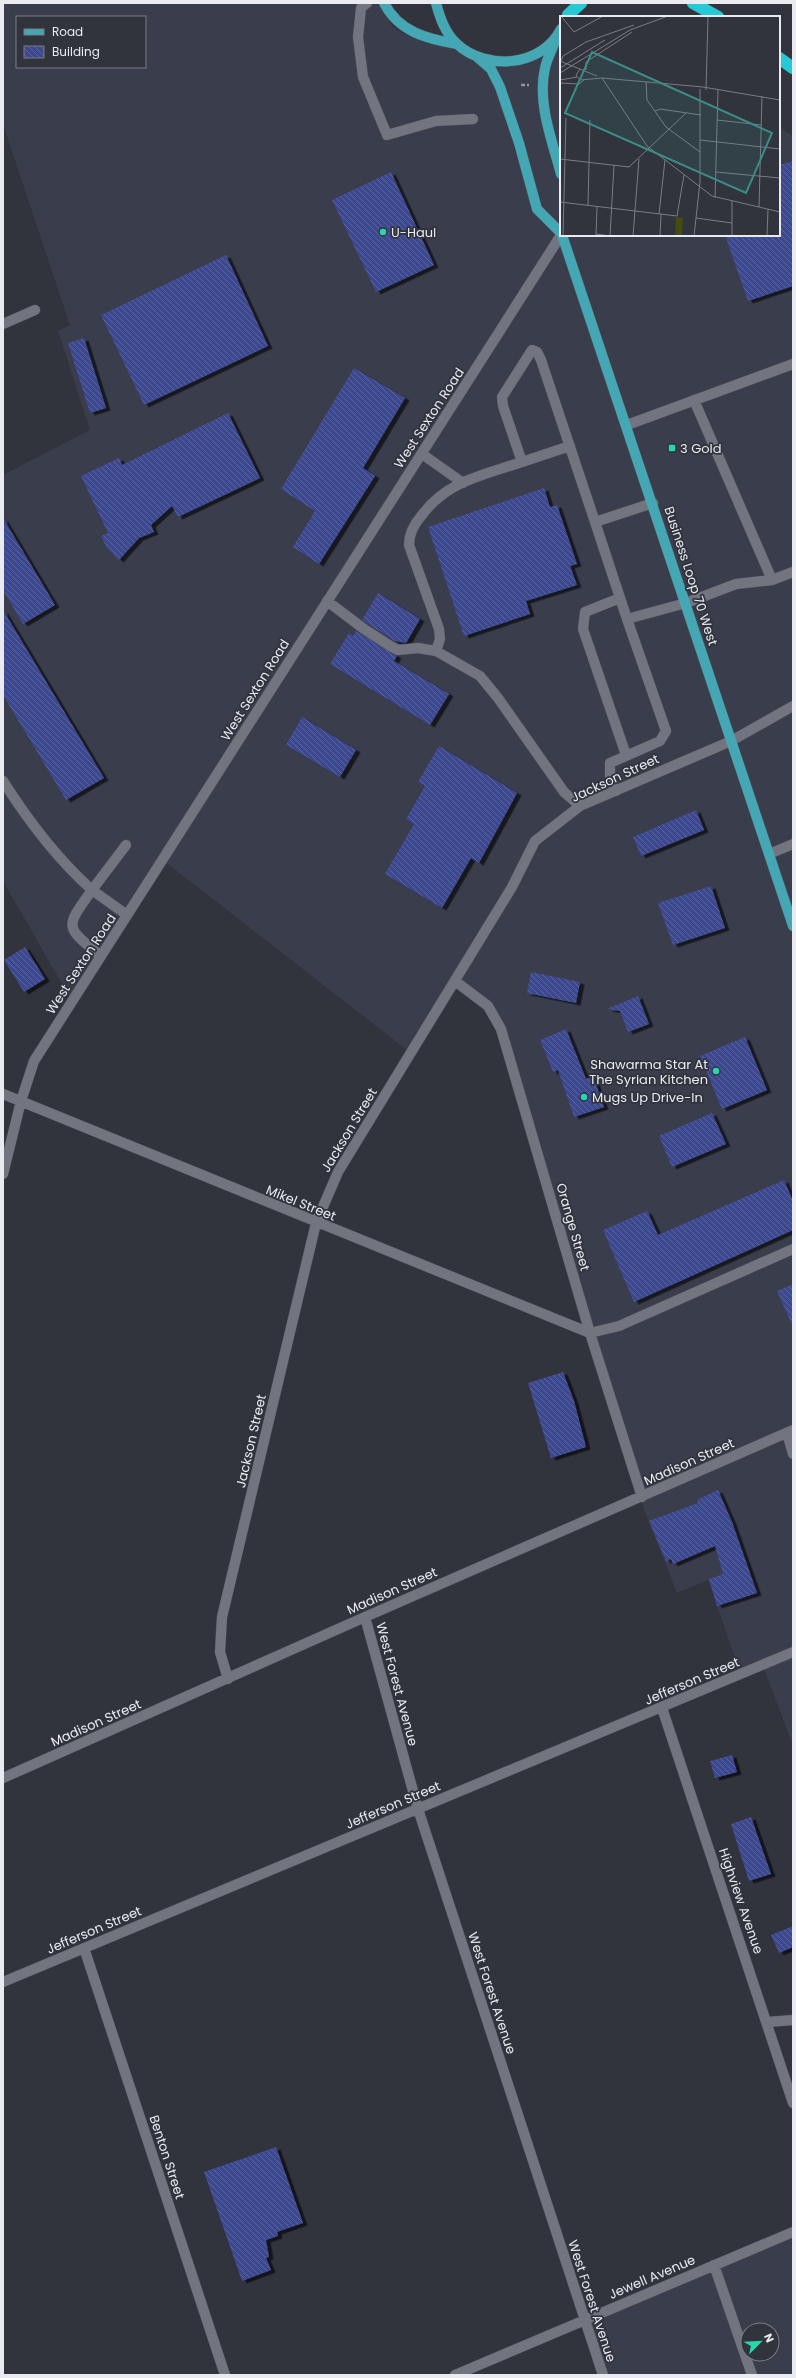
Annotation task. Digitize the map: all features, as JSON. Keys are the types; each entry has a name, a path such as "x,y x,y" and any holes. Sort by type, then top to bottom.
{"highway":[{"path":"568,12 581,3"},
{"path":"693,3 716,16"},
{"path":"780,59 793,68"}],"main road":[{"path":"384,3 389,12 406,29 430,39 457,44"},
{"path":"436,3 443,25 457,44 476,56 499,62 521,60 542,50 560,32"},
{"path":"560,32 545,67 542,87 545,110 560,170"},
{"name":"Business Loop 70 West","path":"476,56 491,69 500,87 519,143 537,209 560,232"},
{"name":"Business Loop 70 West","path":"563,236 793,926"}],"street":[{"path":"367,3 360,8 358,37 363,77 388,135 436,121 474,119"},
{"name":"West Sexton Road","path":"3,1174 21,1101 34,1060 561,236"},
{"path":"3,324 35,310"},
{"path":"522,462 502,406 502,398 532,350 538,352 540,355 620,598 665,725 666,731 660,741 610,763 610,776 616,790"},
{"path":"627,425 793,364"},
{"path":"694,400 772,580"},
{"path":"436,651 440,639 439,630 413,557 409,537 416,522 432,502 443,492 463,482 570,446"},
{"path":"422,454 463,482"},
{"path":"595,522 653,503"},
{"path":"628,619 686,603 736,584 772,580 793,572"},
{"path":"620,598 585,612 582,629 626,755"},
{"path":"327,601 364,629 392,647 398,650 418,648 436,651 463,665 486,682 564,792 580,806"},
{"name":"Jackson Street","path":"228,1679 220,1652 222,1617 316,1223 338,1172 512,887 536,841 580,806 731,741 793,706"},
{"path":"3,782 25,815 51,849 92,890 127,915"},
{"path":"769,854 793,844"},
{"path":"101,956 73,932 71,925 72,918 126,845"},
{"name":"Orange Street","path":"455,981 488,1006 501,1029 590,1333 642,1497"},
{"name":"Mikel Street","path":"3,1094 316,1223 590,1333"},
{"path":"590,1333 619,1326 793,1249"},
{"path":"790,1432 793,1454"},
{"name":"Madison Street","path":"3,1778 365,1617 790,1432"},
{"name":"West Forest Avenue","path":"365,1617 418,1808 603,2375"},
{"name":"Jefferson Street","path":"3,1982 793,1652"},
{"name":"Highview Avenue","path":"662,1708 768,2022 793,2103"},
{"name":"Benton Street","path":"84,1948 224,2375"},
{"path":"768,2022 793,2020"},
{"name":"Jewell Avenue","path":"455,2375 584,2319 793,2232"},
{"path":"714,2265 752,2375"}],"path":[{"path":"521,85 529,85"}],"shaded area":[{"path":"3,3 379,3 392,26 404,34 424,42 468,46 493,65 513,66 546,53 560,43 560,236 780,236 780,128 793,136 793,1745 764,1669 742,1678 708,1580 677,1593 644,1510 500,1029 487,1007 455,982 412,1054 164,861 70,998 3,881 3,475 90,430 58,331 70,325 3,124"},
{"path":"793,2226 793,2375 607,2375 589,2320"}],"building":[{"path":"793,161 793,286 748,301 725,236 780,236 780,165"},
{"name":"U-Haul","path":"391,172 434,265 376,292 332,200"},
{"path":"226,255 268,346 144,405 101,315"},
{"path":"84,338 106,408 90,413 68,343"},
{"path":"354,368 405,398 363,468 375,476 319,564 293,547 315,511 281,489"},
{"path":"228,413 260,478 178,517 172,506 151,525 154,532 139,538 119,560 107,548 101,536 108,533 81,476 119,458 122,465"},
{"path":"544,488 550,507 557,505 577,564 570,566 577,585 526,601 530,614 464,636 428,527"},
{"path":"3,518 55,605 23,624 3,590"},
{"path":"378,593 420,619 406,643 395,641 362,620"},
{"path":"3,610 104,778 66,800 3,695"},
{"path":"356,631 397,656 394,661 449,694 430,725 330,664 349,633 353,636"},
{"path":"302,717 356,750 340,777 286,745"},
{"path":"439,746 517,793 479,863 471,858 442,908 385,874 414,824 406,819 425,786 418,782"},
{"path":"696,810 704,830 641,856 633,837"},
{"path":"711,886 725,928 673,945 658,903"},
{"path":"25,947 45,979 24,992 4,960"},
{"path":"531,972 580,982 576,1003 527,993"},
{"path":"638,996 649,1024 628,1032 620,1011 607,1009"},
{"path":"566,1029 586,1079 593,1076 604,1107 574,1117 558,1070 553,1072 540,1040"},
{"path":"745,1037 767,1090 722,1109 700,1056"},
{"path":"712,1113 726,1144 672,1167 659,1136"},
{"path":"784,1180 793,1201 793,1230 634,1302 603,1230 647,1211 658,1235"},
{"path":"793,1284 793,1327 777,1291"},
{"path":"563,1372 574,1401 586,1447 551,1458 528,1383"},
{"path":"718,1490 732,1522 757,1593 717,1606 709,1579 723,1574 715,1546 673,1564 671,1559 666,1561 649,1521 698,1503 697,1500"},
{"path":"732,1755 737,1772 715,1778 710,1761"},
{"path":"751,1817 771,1874 749,1881 731,1824"},
{"path":"793,1926 793,1947 779,1953 771,1935"},
{"path":"276,2147 303,2223 277,2232 278,2236 266,2240 269,2257 266,2258 271,2270 242,2281 204,2172"}],"place":[{"name":"U-Haul","path":"383,232"},
{"name":"3 Gold","path":"672,448"},
{"name":"Shawarma Star At The Syrian Kitchen","path":"716,1071"},
{"name":"Mugs Up Drive-In","path":"584,1097"}]}
